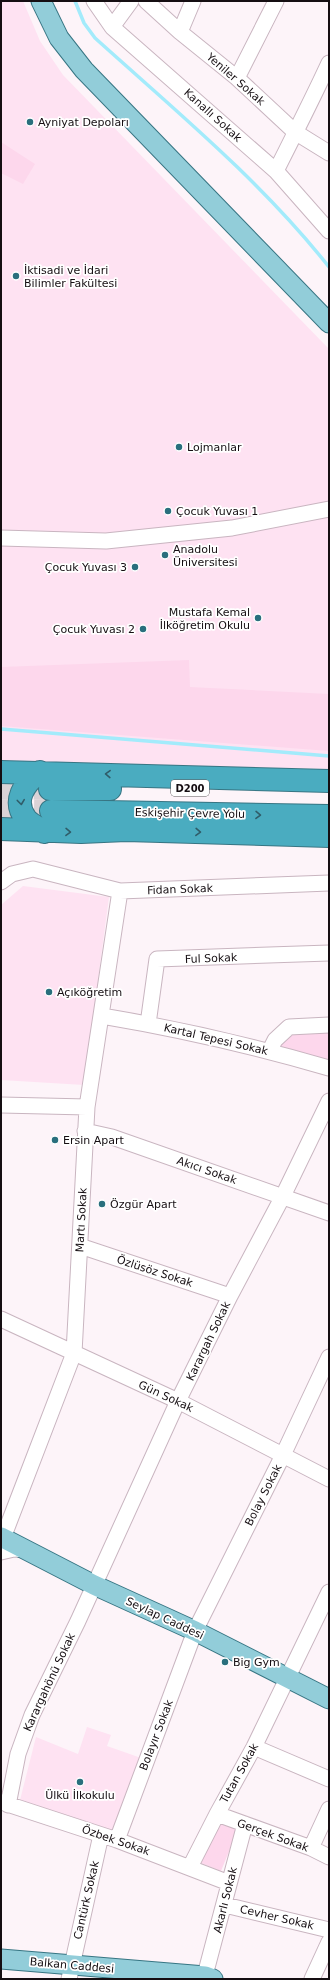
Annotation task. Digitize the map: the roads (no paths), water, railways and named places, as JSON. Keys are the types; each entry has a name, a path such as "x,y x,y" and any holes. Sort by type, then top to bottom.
{"highway":[{"path":"1,772 45,780 329,781"},
{"path":"44,832 26,820 20,800 20,794 26,784 45,780"},
{"name":"D200","path":"45,780 329,788"},
{"name":"Eskişehir Çevre Yolu","path":"51,811 329,816"},
{"path":"1,829 44,832 126,830 329,836"}],"main road":[{"path":"41,1 59,38 84,70 329,323"},
{"name":"Seylap Caddesi","path":"2,1543 26,1550 94,1585 195,1631 329,1699"},
{"name":"Balkan Caddesi","path":"1,1959 71,1972 208,1978"}],"street":[{"name":"Kanallı Sokak","path":"94,1 112,27 276,171 327,223"},
{"path":"112,27 131,1"},
{"name":"Yeniler Sokak","path":"146,1 180,32 237,78 295,132 329,153"},
{"path":"180,32 193,1"},
{"path":"237,78 276,1"},
{"path":"276,171 295,132 303,121 329,63"},
{"path":"1,538 106,541 232,528 329,509"},
{"name":"Fidan Sokak","path":"1,882 12,874 33,869 120,891 329,883"},
{"name":"Martı Sokak","path":"2,1543 74,1353 86,1107 102,1016 120,891"},
{"name":"Ful Sokak","path":"148,1024 157,960 329,953"},
{"name":"Kartal Tepesi Sokak","path":"102,1016 148,1024 270,1050 329,1068"},
{"path":"270,1050 275,1040 289,1026 329,1025"},
{"name":"Karargah Sokak","path":"94,1585 178,1401 230,1296 283,1196 329,1101"},
{"path":"1,1105 86,1107"},
{"name":"Akıcı Sokak","path":"85,1131 112,1138 329,1213"},
{"name":"Özlüsöz Sokak","path":"80,1246 230,1296"},
{"name":"Gün Sokak","path":"1,1319 178,1401 329,1479"},
{"name":"Bolay Sokak","path":"195,1631 283,1455 329,1357"},
{"name":"Karargahönü Sokak","path":"5,1804 18,1754 32,1715 94,1585"},
{"name":"Tutan Sokak","path":"190,1867 254,1747 329,1592"},
{"name":"Bolayır Sokak","path":"117,1840 195,1631"},
{"path":"254,1747 329,1779"},
{"name":"Özbek Sokak","path":"5,1804 117,1840 229,1883"},
{"path":"311,1848 329,1809"},
{"name":"Gerçek Sokak","path":"217,1814 311,1848 329,1857"},
{"name":"Akarlı Sokak","path":"208,1978 229,1883 245,1824"},
{"name":"Cantürk Sokak","path":"71,1972 101,1835"},
{"name":"Cevher Sokak","path":"225,1905 329,1930"},
{"path":"312,1979 329,1942"}],"waterway":[{"path":"75,1 84,23 95,38 187,120 246,176 303,235 329,267"},
{"path":"1,729 329,756"}],"tunnel":[{"path":"1,788 50,789"},
{"path":"1,810 51,811"}],"place":[{"name":"Ayniyat Depoları","path":"30,122"},
{"name":"İktisadi ve İdari Bilimler Fakültesi","path":"16,276"},
{"name":"Lojmanlar","path":"179,447"},
{"name":"Çocuk Yuvası 1","path":"168,511"},
{"name":"Anadolu Üniversitesi","path":"165,555"},
{"name":"Çocuk Yuvası 3","path":"135,567"},
{"name":"Mustafa Kemal İlköğretim Okulu","path":"258,618"},
{"name":"Çocuk Yuvası 2","path":"143,629"},
{"name":"Açıköğretim","path":"49,992"},
{"name":"Ersin Apart","path":"55,1140"},
{"name":"Özgür Apart","path":"102,1204"},
{"name":"Big Gym","path":"225,1662"},
{"name":"Ülkü İlkokulu","path":"80,1782"}]}
